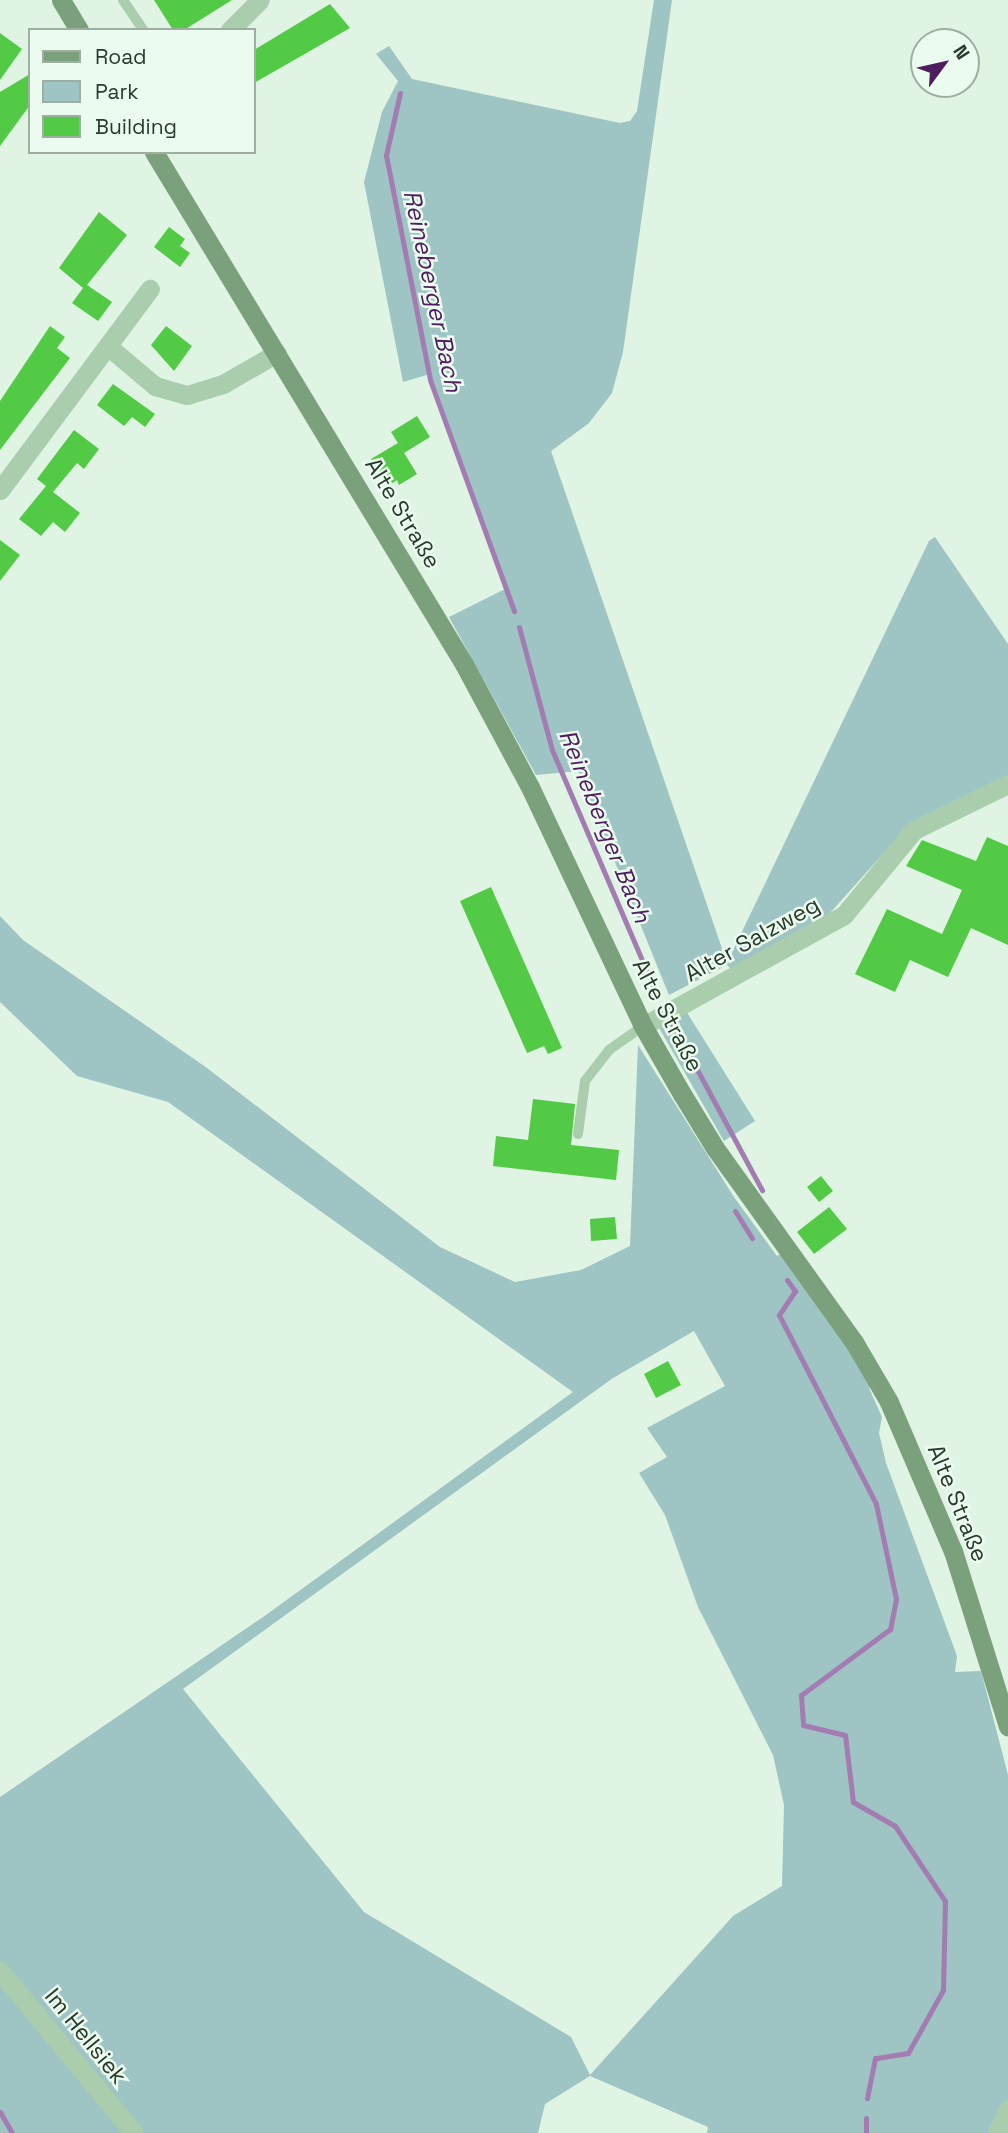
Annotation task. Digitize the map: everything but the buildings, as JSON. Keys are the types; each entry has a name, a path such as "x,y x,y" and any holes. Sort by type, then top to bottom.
{"main road":[{"path":"61,0 78,28"},
{"name":"Alte Straße","path":"155,154 278,353 506,740 643,1027 716,1148 854,1342 889,1402 953,1551 1008,1727"}],"street":[{"path":"232,28 260,0"},
{"path":"0,489 110,348 150,289"},
{"path":"110,348 155,386 187,395 223,384 278,353"},
{"name":"Alter Salzweg","path":"643,1027 844,915 914,830 1008,784"},
{"name":"Im Hellsiek","path":"0,1971 134,2133"},
{"path":"997,2133 1008,2109"}],"lane":[{"path":"123,0 142,28"},
{"path":"578,1134 585,1081 609,1050 643,1027"}],"green space":[{"path":"654,0 672,0 623,352 612,393 589,423 551,451 727,963 929,541 935,537 1008,644 1008,779 900,835 830,913 732,970 727,965 669,995 578,771 536,775 449,617 505,589 430,374 403,382 364,182 382,112 398,81 376,54 389,46 412,79 620,123 630,121 637,111"},
{"path":"0,916 23,940 207,1068 440,1247 515,1282 581,1270 630,1246 638,1045 734,1197 777,1256 794,1245 884,1377 869,1388 882,1417 879,1433 886,1463 957,1656 955,1672 981,1671 1008,1775 1008,2133 707,2133 708,2127 590,2076 545,2104 538,2133 0,2133 0,1797 266,1615 573,1392 168,1102 77,1076 0,1002","holes":["694,1331 725,1386 647,1428 667,1457 639,1473 665,1515 698,1607 773,1755 784,1805 782,1886 733,1916 590,2075 571,2037 364,1912 183,1689 613,1378"]},
{"path":"686,1011 755,1121 724,1141 658,1026"}],"waterway":[{"name":"Reineberger Bach","path":"400,93 386,155 430,380 514,611"},
{"name":"Reineberger Bach","path":"519,627 552,750 657,995"},
{"name":"Reineberger Bach","path":"672,1023 762,1190"},
{"name":"Reineberger Bach","path":"735,1211 752,1238"},
{"name":"Reineberger Bach","path":"787,1280 795,1291 779,1315 876,1504 896,1599 890,1629 801,1695 803,1725 845,1735 853,1802 895,1826 945,1901 943,1990 908,2053 875,2058 867,2098"},
{"path":"0,2112 12,2133"},
{"name":"Reineberger Bach","path":"866,2118 866,2133"}]}
